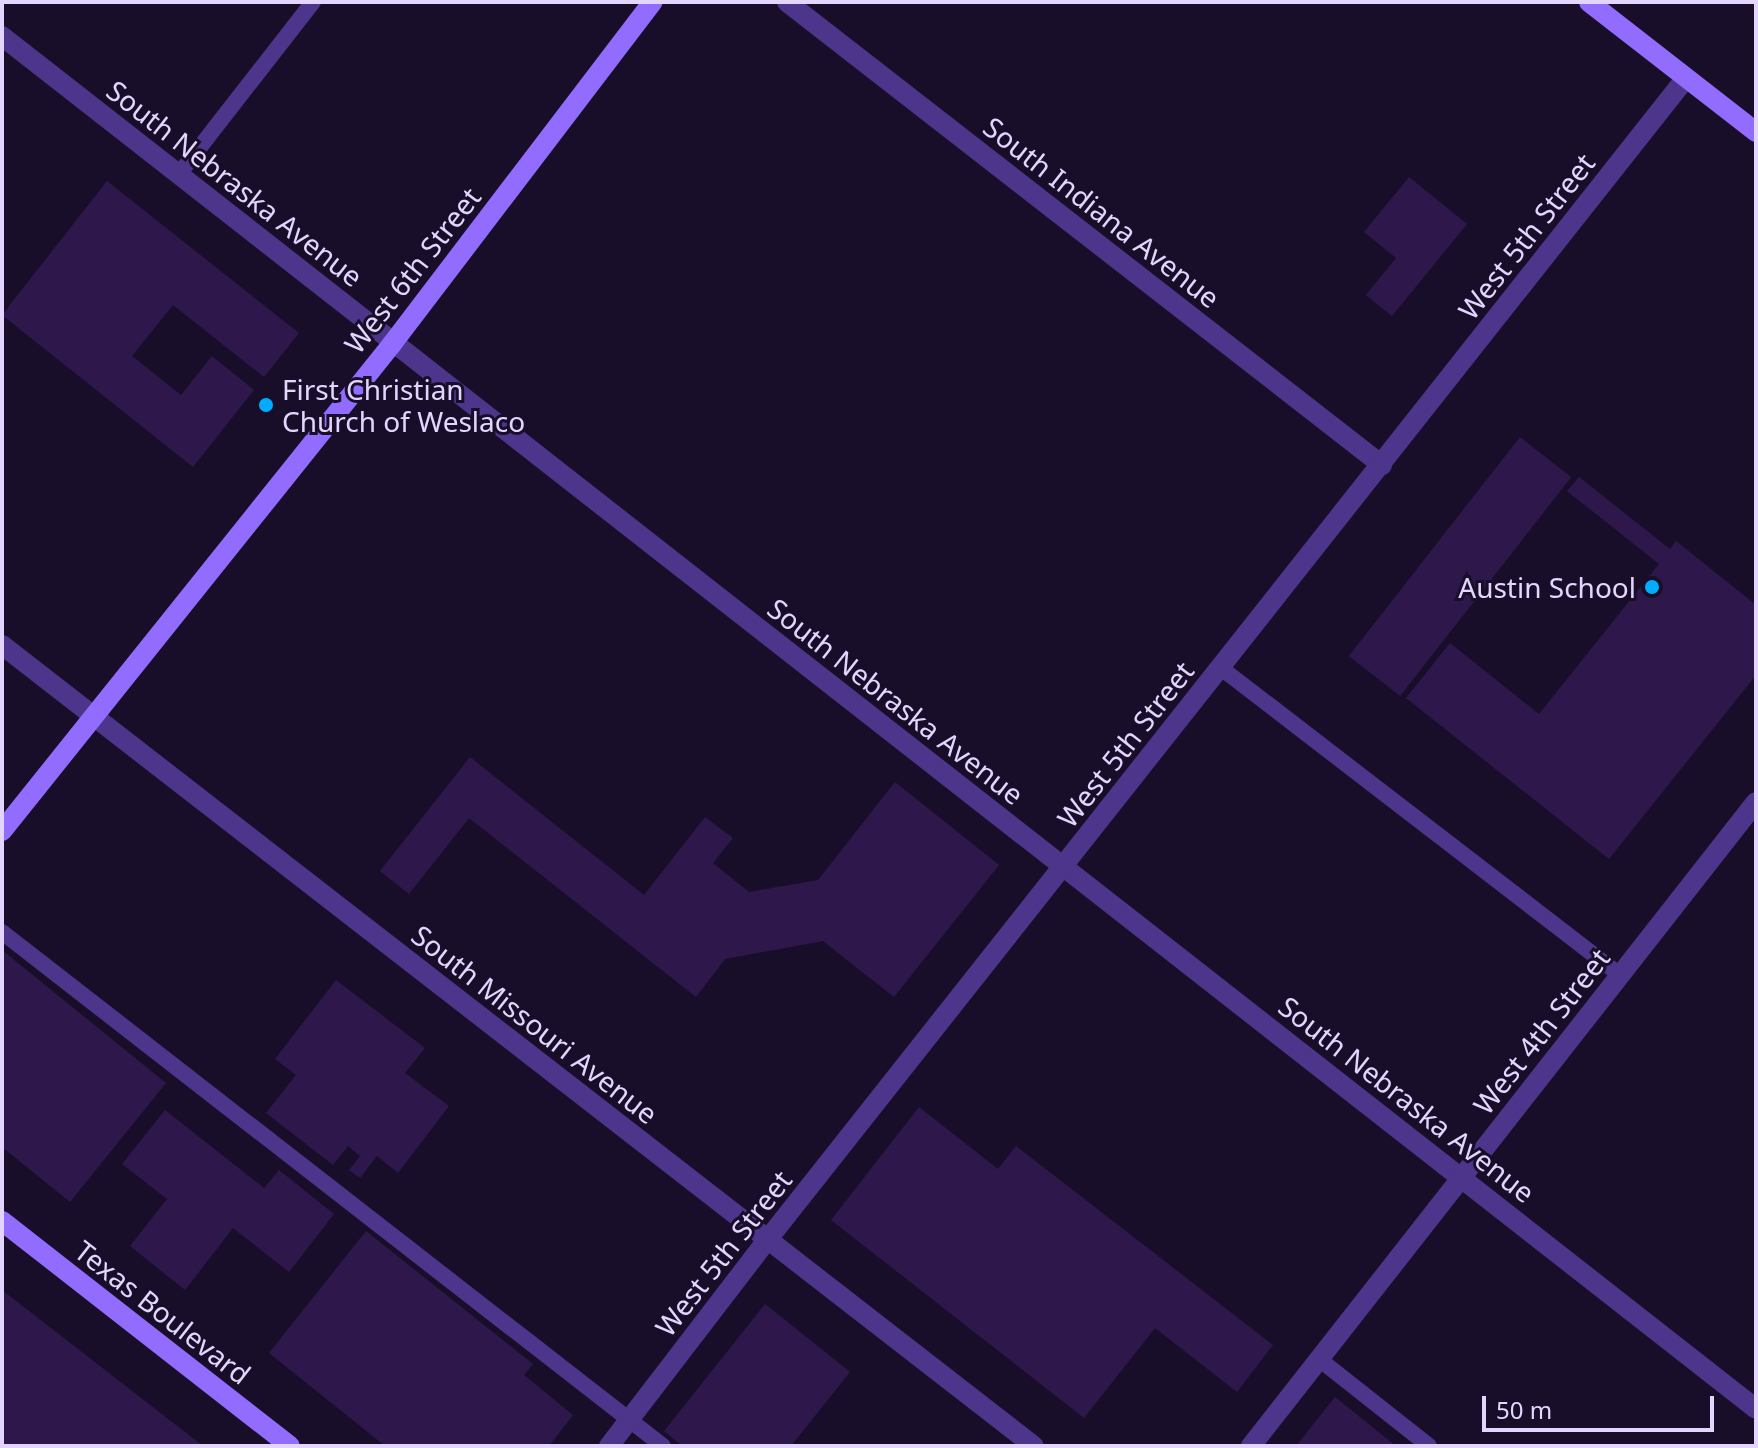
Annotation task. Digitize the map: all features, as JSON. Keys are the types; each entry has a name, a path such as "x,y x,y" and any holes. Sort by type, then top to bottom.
{"street":[{"name":"West 6th Street","path":"2,831 392,344 653,2"},
{"name":"South Indiana Avenue","path":"787,2 1382,465"},
{"path":"1589,2 1756,132"},
{"name":"South Nebraska Avenue","path":"2,36 1756,1409"},
{"name":"West 5th Street","path":"609,1446 768,1239 1686,78"},
{"name":"South Missouri Avenue","path":"2,645 1034,1446"},
{"name":"West 4th Street","path":"1251,1446 1756,802"},
{"name":"Texas Boulevard","path":"2,1221 290,1446"}],"lane":[{"path":"179,174 313,2"},
{"path":"1221,668 1620,975"},
{"path":"2,932 663,1446"},
{"path":"1319,1359 1429,1446"}],"building":[{"path":"1409,177 1467,224 1392,316 1366,295 1396,258 1364,232"},
{"path":"107,181 299,333 264,377 173,305 132,356 181,395 212,356 254,390 193,467 2,315"},
{"path":"1520,437 1571,477 1400,696 1349,656"},
{"path":"1579,477 1670,549 1676,541 1756,605 1756,675 1609,859 1406,698 1450,643 1539,714 1659,564 1567,491"},
{"path":"470,757 644,895 705,817 733,838 713,863 749,892 818,880 895,782 999,865 894,997 823,941 725,959 696,997 469,818 409,894 380,871"},
{"path":"2,950 166,1083 70,1202 2,1147"},
{"path":"336,980 425,1048 405,1073 449,1106 398,1173 377,1156 360,1178 349,1170 360,1156 348,1146 333,1165 266,1113 296,1075 275,1059"},
{"path":"919,1107 998,1169 1016,1146 1273,1345 1237,1392 1155,1328 1084,1418 831,1220"},
{"path":"165,1110 264,1188 279,1170 334,1214 289,1272 233,1228 185,1290 130,1246 167,1199 122,1164"},
{"path":"366,1231 533,1364 524,1375 573,1415 549,1446 385,1446 269,1353"},
{"path":"2,1290 203,1446 2,1446"},
{"path":"765,1304 850,1372 791,1446 682,1446 664,1431"},
{"path":"1335,1397 1396,1446 1296,1446"}],"place":[{"name":"First Christian Church of Weslaco","path":"266,405"},
{"name":"Austin School","path":"1652,587"}]}
